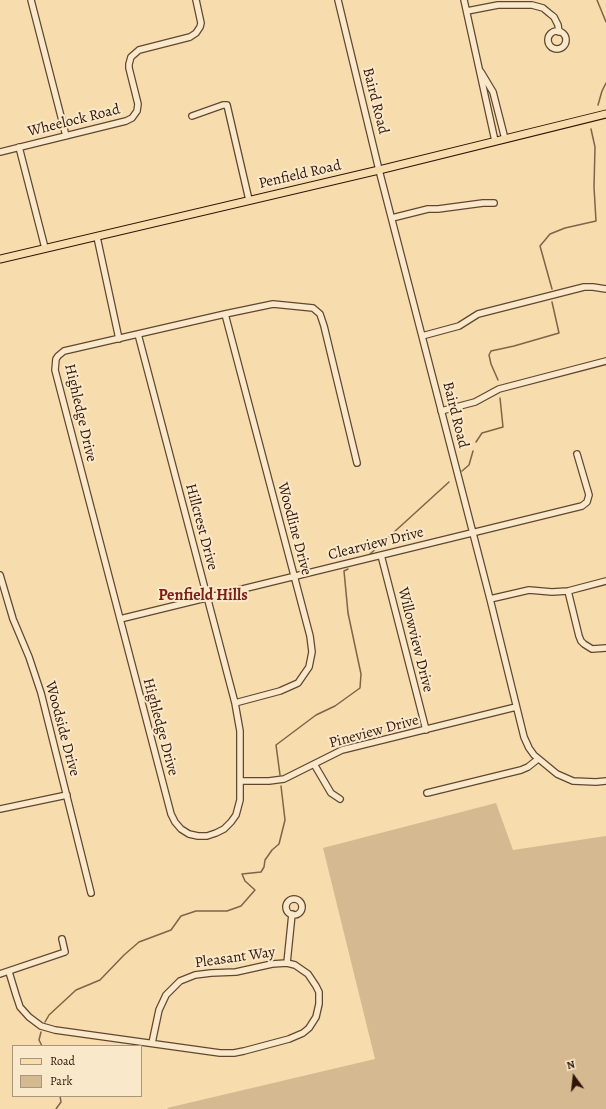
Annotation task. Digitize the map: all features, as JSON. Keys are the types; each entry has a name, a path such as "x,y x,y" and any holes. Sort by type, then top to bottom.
{"main road":[{"name":"Penfield Road","path":"0,259 379,170 606,114"}],"street":[{"path":"31,0 66,136"},
{"name":"Wheelock Road","path":"0,152 126,121 134,116 137,111 138,104 129,68 129,60 139,50 190,37 196,33 201,23 196,0"},
{"name":"Baird Road","path":"338,0 379,170 490,599 524,737 529,748 538,759 557,774 573,781 606,781"},
{"path":"464,0 495,141"},
{"path":"466,11 498,5 532,5 549,12 558,25 559,32"},
{"path":"479,68 493,92 505,139"},
{"path":"192,116 227,105 249,200"},
{"path":"19,147 45,248"},
{"path":"392,218 428,209 494,203"},
{"path":"97,237 119,339"},
{"path":"422,336 459,326 478,314 584,287 606,289"},
{"name":"Highledge Drive","path":"214,834 198,836 189,834 181,829 171,814 54,364 58,356 64,351 225,314 273,304 309,307 318,311 321,316 357,463"},
{"name":"Woodline Drive","path":"225,314 312,645 309,667 303,678 293,686 235,703"},
{"name":"Hillcrest Drive","path":"138,334 235,703 240,732 240,800 236,815 231,822 214,834"},
{"path":"441,411 475,402 499,389 606,361"},
{"name":"Clearview Drive","path":"120,619 585,505 589,500 589,495 577,454"},
{"name":"Willowview Drive","path":"381,555 426,730"},
{"name":"Woodside Drive","path":"0,574 13,619 35,674 91,893"},
{"path":"490,599 529,590 552,592 568,591 606,581"},
{"path":"568,591 581,641 592,649 606,648"},
{"name":"Pineview Drive","path":"240,781 269,781 284,779 342,750 516,707"},
{"path":"427,793 521,770 528,767 538,759"},
{"path":"314,764 331,793 340,799"},
{"path":"0,809 67,795"},
{"path":"287,964 292,914"},
{"path":"0,974 65,952 62,939"},
{"name":"Pleasant Way","path":"9,972 20,1007 29,1017 41,1026 55,1030 152,1043 227,1053 244,1051 296,1037 303,1033 309,1028 316,1017 319,1004 319,992 308,974 298,967 287,964 272,964 236,972 211,972 195,975 180,981 170,990 161,1005 152,1043"}],"green space":[{"path":"496,803 513,850 606,836 606,1109 167,1108 375,1059 323,848"}],"waterway":[{"path":"597,0 606,22"},
{"path":"598,105 606,83"},
{"path":"552,289 540,246 550,234 565,228 596,221 594,187 595,147 591,129"},
{"path":"498,380 491,364 489,355 491,351 559,333 552,302"},
{"path":"476,442 482,433 503,427 500,398"},
{"path":"462,471 469,465 473,451"},
{"path":"370,554 449,482"},
{"path":"280,775 276,745 316,715 335,706 360,688 361,674 348,613 344,571 348,569"},
{"path":"45,1022 49,1015 76,990 100,980 139,942 171,930 181,916 196,911 227,911 241,906 255,890 245,881 242,874 261,872 264,867 265,860 272,850 279,844 285,820 281,786"},
{"path":"41,1032 39,1040 42,1045"},
{"path":"56,1109 61,1102 60,1097"}],"district":[{"name":"Penfield Hills","path":"203,596"}]}
